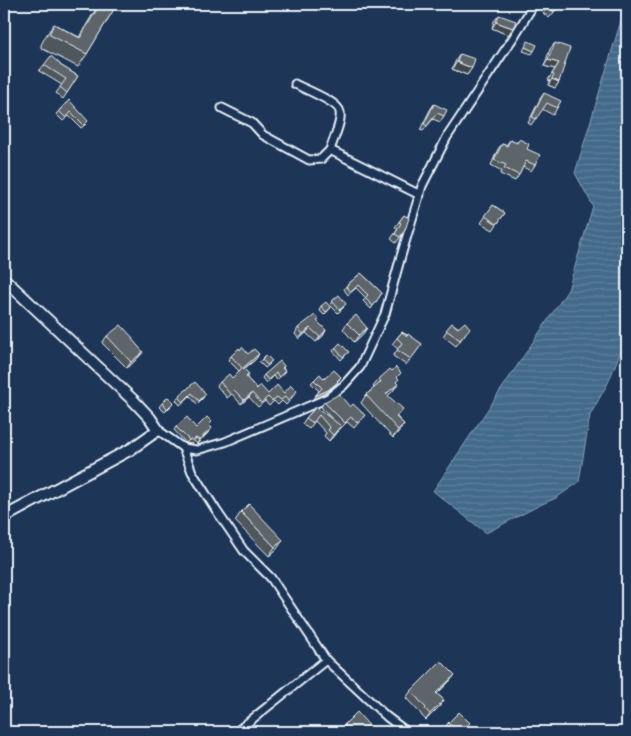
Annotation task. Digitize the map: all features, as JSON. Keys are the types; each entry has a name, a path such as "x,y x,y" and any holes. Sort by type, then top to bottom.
{"main road":[{"path":"4,279 134,401 158,430 130,449 4,517"}],"street":[{"path":"158,430 182,448 197,450 225,442 328,398 344,385 360,367 386,314 400,256 422,186 447,137 534,4"},
{"path":"222,108 252,123 263,135 309,160 321,159 330,150 341,113 338,107 326,99 295,84"},
{"path":"330,150 420,194"},
{"path":"182,448 192,472 222,518 244,550 271,578 326,660 387,717 407,732"},
{"path":"236,732 326,660"}],"water":[{"path":"626,4 627,336 608,383 590,415 579,482 556,498 486,533 433,491 568,290 593,206 575,173"}],"building":[{"path":"100,4 117,4 87,54 50,35 54,24 80,38"},
{"path":"551,4 561,4 554,12 548,7"},
{"path":"499,15 516,21 513,28 496,22"},
{"path":"528,41 537,45 534,51 525,47"},
{"path":"555,43 570,48 559,82 552,79 554,75 552,74 559,63 548,60"},
{"path":"460,54 475,59 472,68 457,62"},
{"path":"51,56 60,65 78,76 67,93 60,87 66,79 44,65"},
{"path":"544,93 561,101 557,108 547,103 536,119 532,117"},
{"path":"69,100 88,121 84,125 71,112 66,118 59,111"},
{"path":"434,104 447,110 444,116 437,113 427,126 424,124"},
{"path":"519,139 529,144 527,149 540,155 535,165 526,161 519,175 504,168 506,165 494,160 502,144 507,146 510,140 517,143"},
{"path":"493,205 505,213 497,224 485,216"},
{"path":"404,215 409,218 405,230 400,237 395,234 401,223 399,222"},
{"path":"361,273 382,293 373,306 365,298 368,295 358,285 351,292 346,286"},
{"path":"339,295 346,304 340,310 332,301"},
{"path":"326,302 331,308 326,312 321,306"},
{"path":"315,315 319,320 317,321 326,330 320,337 310,328 303,334 298,328"},
{"path":"356,315 367,328 359,335 347,323"},
{"path":"465,322 470,328 460,340 446,330 452,323 458,328"},
{"path":"121,325 143,352 131,362 107,336"},
{"path":"402,332 422,344 411,359 397,350 402,343 397,338"},
{"path":"340,343 349,352 343,357 335,348"},
{"path":"242,347 248,354 254,349 259,354 243,368 249,374 246,377 257,389 260,385 268,394 277,385 284,393 291,385 297,391 288,401 285,397 281,400 277,397 272,401 268,397 261,403 252,393 244,400 234,390 230,394 220,382 229,374 232,378 242,368 231,356"},
{"path":"266,355 272,361 267,365 262,359"},
{"path":"280,361 285,371 279,377 276,373 268,380 264,375"},
{"path":"396,367 401,373 397,377 399,379 396,382 398,384 386,394 403,409 396,417 404,424 398,430 366,395 381,382 379,379 390,369 392,371"},
{"path":"334,370 341,377 338,382 328,390 315,396 322,388 314,380 320,374 324,379"},
{"path":"195,382 206,394 199,401 192,393 183,402 178,397"},
{"path":"339,394 350,407 353,404 365,415 358,423 351,417 345,423 324,402"},
{"path":"168,397 174,402 167,409 162,403"},
{"path":"316,407 341,426 333,435 328,430 330,428 319,415 313,423 306,418"},
{"path":"187,417 196,428 207,417 212,422 209,425 212,428 199,440 196,438 189,440 176,427"},
{"path":"249,504 283,540 275,547 241,512"},
{"path":"441,661 455,675 436,693 444,700 430,714 411,691"},
{"path":"357,712 375,732 339,732 345,724"},
{"path":"459,712 470,723 462,732 458,732 448,723"}]}
